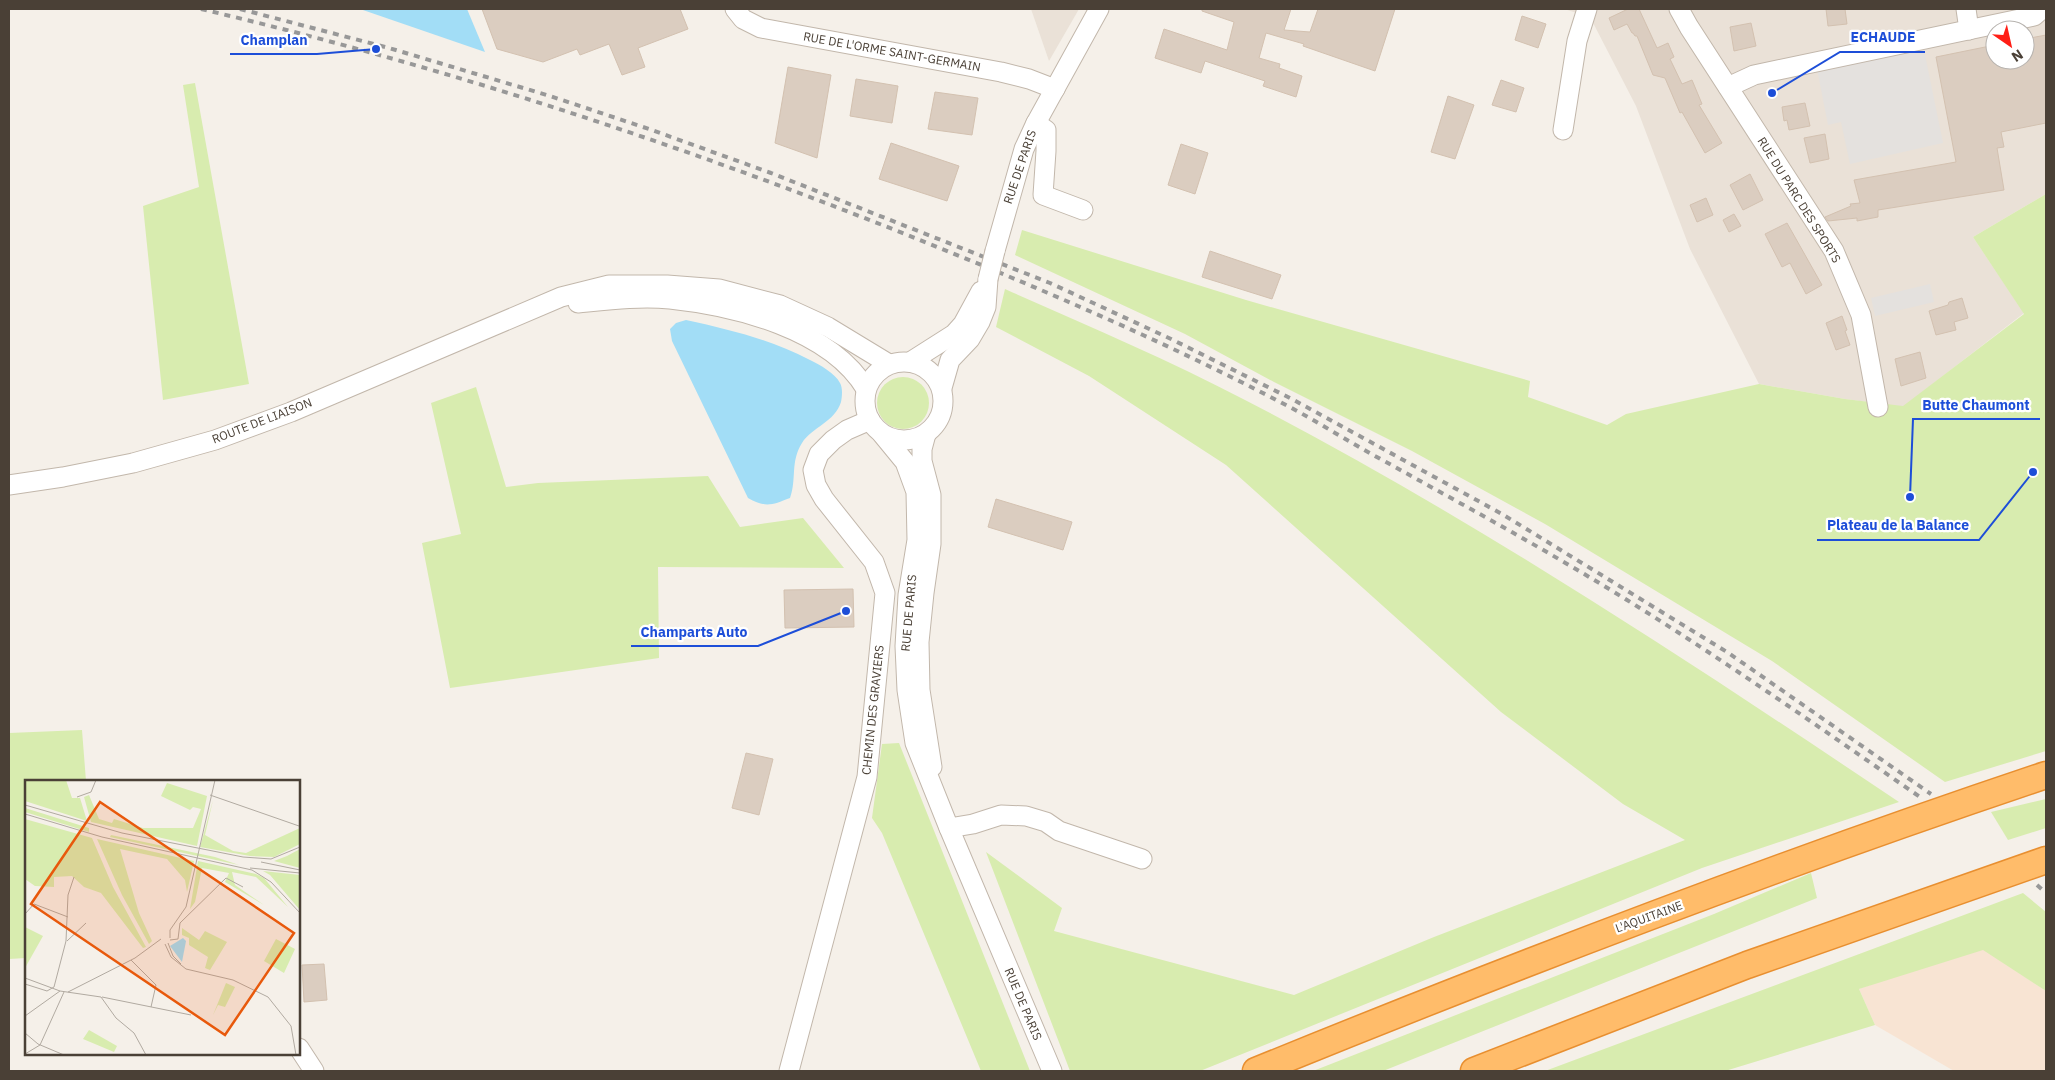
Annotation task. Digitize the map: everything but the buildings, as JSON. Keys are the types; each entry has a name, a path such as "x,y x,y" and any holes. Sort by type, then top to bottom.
{"highway":[{"name":"L'AQUITAINE","path":"1256,1071 1542,957 1874,833 2046,774"},
{"path":"1474,1071 1747,965 2046,860"}],"street":[{"name":"RUE DE L'ORME SAINT-GERMAIN","path":"735,9 742,19 760,28 1001,72 1029,79 1055,89"},
{"name":"RUE DE PARIS","path":"942,388 950,360 970,339 986,307 988,279 994,251 1024,149 1036,123 1099,9"},
{"path":"1563,130 1577,41 1587,9"},
{"name":"RUE DU PARC DES SPORTS","path":"1679,9 1834,251 1861,315 1878,407"},
{"path":"1966,9 1969,30"},
{"path":"1728,87 1754,75 2034,16 2042,9"},
{"path":"1036,123 1046,130 1043,195 1083,210"},
{"name":"RUE DE PARIS","path":"910,362 954,334 969,314 988,279"},
{"name":"ROUTE DE LIAISON","path":"9,485 64,477 133,463 215,440 291,412 561,297 609,286 667,284 719,289 780,305 828,327 889,364"},
{"name":"ROUTE DE LIAISON","path":"504,320 566,305 613,299 669,298 720,306 772,321 817,342 848,365 857,374 866,389"},
{"path":"899,361 910,362 924,366 934,375 942,388 943,406 935,426 926,434 904,440 893,439 876,427 865,405 866,389 875,374 889,364 899,361"},
{"name":"RUE DE PARIS","path":"876,427 905,462 916,492 918,540 908,595 905,646 907,681 915,744 1052,1071"},
{"name":"CHEMIN DES GRAVIERS","path":"789,1071 867,777 885,593 874,562 824,498 816,485 813,470 819,454 846,430 876,427"},
{"name":"RUE DE PARIS","path":"926,434 922,449 922,461 931,495 931,544 919,642 920,690 936,798"},
{"path":"949,828 973,824 1001,815 1026,816 1046,822 1060,831 1142,859"},
{"path":"300,1050 314,1071"}],"shaded area":[{"path":"1031,9 1079,9 1049,61"},
{"path":"1564,9 2046,9 2046,194 1973,237 2024,313 1903,407 1759,384 1690,249 1636,106 1590,17"},
{"path":"1923,45 1943,143 1850,164 1841,122 1828,125 1817,69"},
{"path":"1930,284 1934,302 1875,316 1871,298"},
{"path":"1978,946 2046,991 2046,1071 1954,1071 1875,1025 1859,989"}],"green space":[{"path":"195,83 249,384 163,400 143,206 199,187 183,85"},
{"path":"2046,194 2046,751 1945,782 1772,661 1545,524 1412,451 1274,382 1185,334 1015,255 1022,230 1246,300 1530,381 1528,397 1607,425 1626,414 1759,384 1845,399 1903,406 2024,314 1973,237"},
{"path":"1005,289 1186,370 1330,445 1414,493 1578,592 1899,802 1702,868 1200,1071 1070,1071 986,852 1062,908 1054,931 1294,995 1434,937 1685,840 1623,804 1501,712 1226,465 1089,376 996,327"},
{"path":"903,377 917,381 925,389 929,403 925,417 917,425 903,429 889,425 881,417 877,403 881,389 889,381"},
{"path":"476,387 506,487 538,483 708,476 740,527 803,518 844,568 658,567 659,658 450,688 422,543 461,534 431,403"},
{"path":"82,730 86,780 25,780 25,958 9,959 9,733"},
{"path":"899,743 1030,1071 981,1071 882,833 872,818 882,744"},
{"path":"2046,799 2046,828 2008,840 1991,812"},
{"path":"1811,873 1817,898 1383,1071 1313,1071 1714,914"},
{"path":"2023,893 2046,912 2046,991 1983,950 1859,989 1875,1025 1725,1071 1545,1071"}],"water":[{"path":"360,9 467,9 485,52"},
{"path":"686,320 780,346 823,367 835,376 840,383 842,395 838,409 829,420 806,437 798,450 790,498 764,504 748,498 672,341 670,329 676,323"}],"railway":[{"path":"201,9 384,56 565,111 655,141 744,172 920,240 1013,278 1151,339 1299,412 1597,582 1738,672 1920,797"},
{"path":"240,9 389,48 550,96 649,129 771,173 1050,283 1171,339 1292,399 1502,514 1727,652 1931,794"},
{"path":"2037,885 2046,893"}],"place":[{"name":"Champlan","path":"376,49"},
{"name":"ECHAUDE","path":"1772,93"},
{"name":"Plateau de la Balance","path":"2033,472"},
{"name":"Butte Chaumont","path":"1910,497"},
{"name":"Champarts Auto","path":"846,611"}]}
